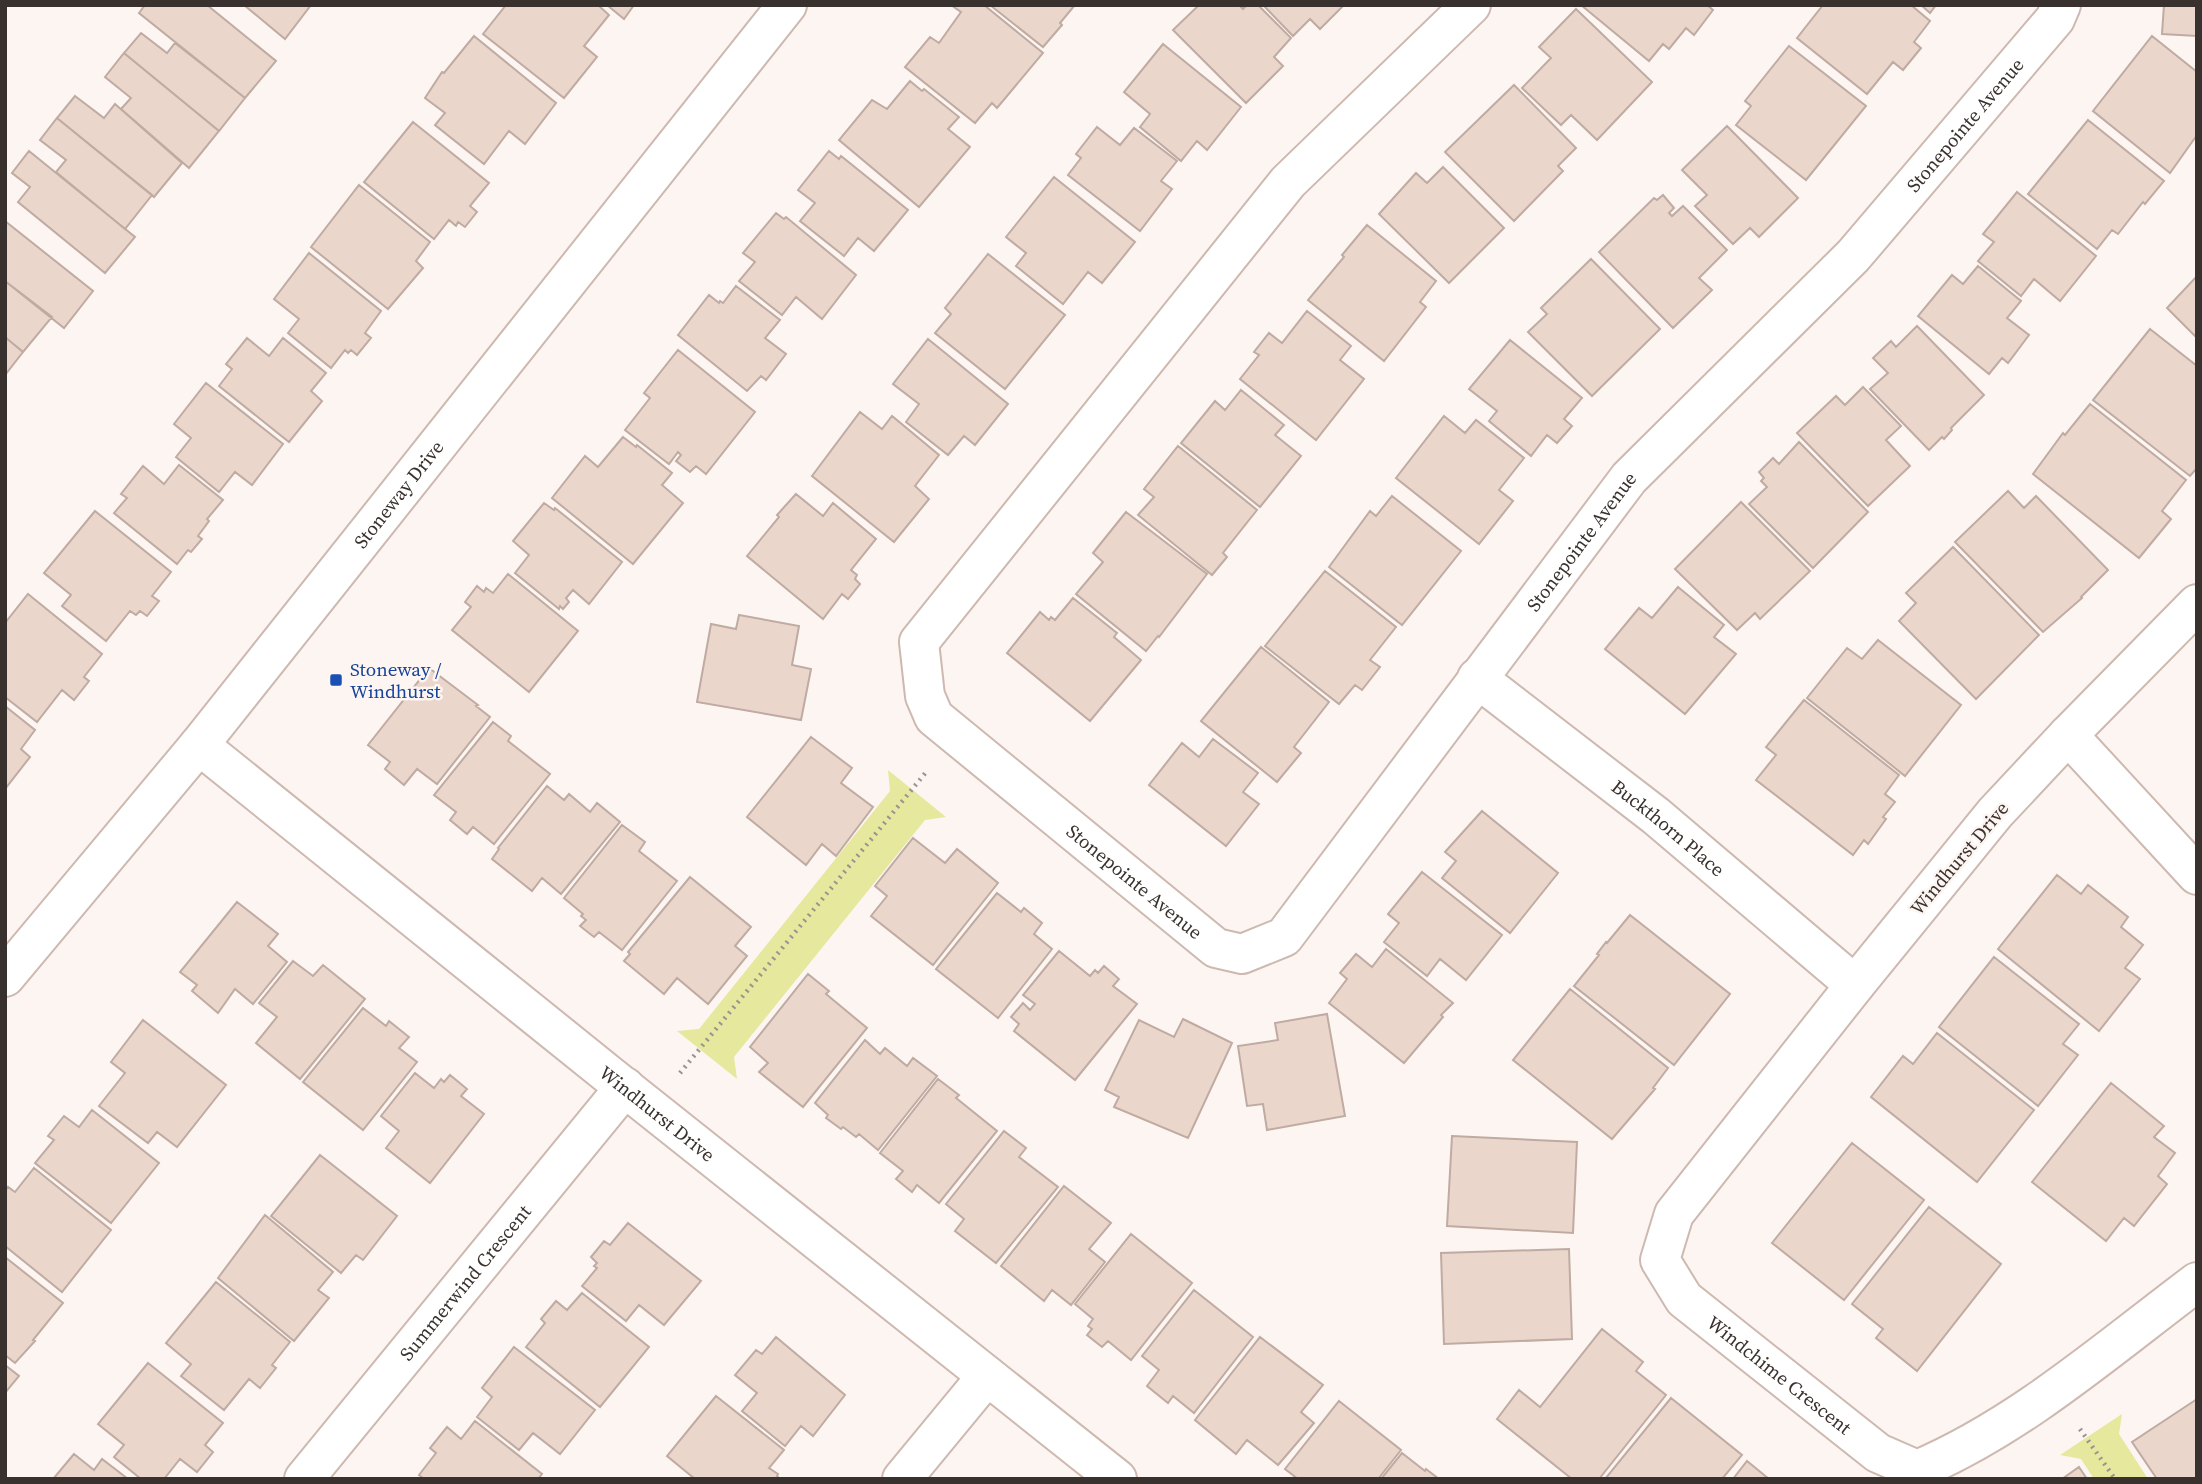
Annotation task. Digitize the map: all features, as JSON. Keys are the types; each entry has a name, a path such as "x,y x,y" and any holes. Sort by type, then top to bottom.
{"street":[{"name":"Stoneway Drive","path":"5,977 199,745 787,5"},
{"name":"Stonepointe Avenue","path":"1471,5 1288,182 919,642 925,696 934,717 1216,948 1242,954 1283,937 1629,478 1853,256 2055,19 2061,5"},
{"path":"2197,604 2067,735 2197,875"},
{"name":"Buckthorn Place","path":"1477,678 1656,816 1855,985"},
{"name":"Windhurst Drive","path":"1855,985 1995,813 2067,735"},
{"name":"Windhurst Drive","path":"199,745 1117,1479"},
{"name":"Windchime Crescent","path":"1855,985 1674,1213 1660,1260 1684,1298 1878,1453 1917,1470 1952,1455 2054,1390 2197,1282"},
{"name":"Summerwind Crescent","path":"304,1479 638,1098"},
{"path":"902,1479 986,1376"}],"path":[{"path":"638,1098 957,736"},
{"path":"2054,1390 2115,1479"}],"green space":[{"path":"888,770 946,817 925,820 734,1057 737,1079 677,1031 699,1029 890,791"},
{"path":"2122,1414 2119,1434 2148,1479 2094,1479 2081,1459 2060,1455"}],"building":[{"path":"145,5 207,5 276,61 245,98 139,13"},
{"path":"244,5 311,5 285,39"},
{"path":"506,5 598,5 609,15 584,46 597,57 564,98 483,34"},
{"path":"607,5 634,5 624,19"},
{"path":"984,5 1043,53 997,108 992,103 975,123 905,67 930,37 939,43 961,12 954,7"},
{"path":"990,5 1075,5 1043,47"},
{"path":"1199,5 1239,5 1243,9 1247,5 1258,5 1291,38 1274,57 1283,66 1246,103 1173,30"},
{"path":"1263,5 1344,5 1320,29 1310,19 1293,36"},
{"path":"1581,5 1707,5 1713,10 1694,35 1686,28 1669,49 1663,44 1649,61"},
{"path":"1823,5 1911,5 1930,21 1914,42 1921,48 1903,70 1893,62 1867,94 1797,38"},
{"path":"1921,5 1936,5 1930,13"},
{"path":"2164,5 2197,5 2197,36 2162,34"},
{"path":"1576,9 1652,82 1597,140 1571,115 1561,125 1522,88 1551,58 1539,47"},
{"path":"141,33 167,53 175,43 245,98 219,131 124,53"},
{"path":"474,36 556,103 525,144 509,131 484,164 435,125 445,113 425,98 442,72 444,73"},
{"path":"2152,36 2197,72 2197,135 2170,173 2093,111"},
{"path":"1163,44 1241,107 1207,150 1197,141 1181,161 1140,127 1150,114 1124,92"},
{"path":"1789,46 1866,106 1806,180 1736,125 1751,106 1745,101"},
{"path":"124,53 219,131 189,168 121,109 131,98 105,77"},
{"path":"910,81 959,117 948,129 970,147 919,207 839,140 872,100 887,109"},
{"path":"1514,85 1576,148 1558,166 1563,171 1514,221 1445,152"},
{"path":"75,96 104,118 115,104 182,163 154,197 57,118"},
{"path":"57,118 152,195 125,229 56,172 66,160 40,140"},
{"path":"2088,120 2164,181 2118,234 2112,230 2097,249 2028,194"},
{"path":"413,122 489,183 470,206 477,212 465,227 458,222 456,226 449,220 434,239 364,182"},
{"path":"1727,126 1798,198 1759,237 1750,228 1733,244 1695,206 1707,195 1682,170"},
{"path":"1097,127 1120,145 1134,128 1177,161 1161,181 1172,189 1140,231 1068,175 1081,158 1076,154"},
{"path":"29,151 135,237 105,273 18,202 30,187 12,173"},
{"path":"829,151 839,159 841,156 908,210 874,251 858,238 844,256 800,221 815,203 798,190"},
{"path":"1443,167 1504,228 1449,283 1379,214 1416,173 1427,183"},
{"path":"1054,177 1135,242 1102,283 1088,272 1063,304 1016,266 1026,253 1006,237"},
{"path":"359,185 430,242 416,261 423,268 388,309 311,247"},
{"path":"2017,192 2096,256 2060,301 2034,279 2021,296 1978,261 1994,242 1983,234"},
{"path":"1663,195 1674,208 1669,213 1672,216 1683,206 1727,250 1699,278 1712,290 1673,328 1599,252 1654,198 1657,200"},
{"path":"776,213 784,219 786,217 856,275 822,319 796,297 782,315 739,281 755,262 743,253"},
{"path":"5,221 93,291 64,328 5,281"},
{"path":"1367,225 1436,281 1420,302 1426,307 1384,361 1308,300"},
{"path":"309,253 381,311 365,333 371,338 357,355 351,350 348,353 345,350 331,368 288,333 299,319 274,299"},
{"path":"988,254 1065,315 1005,389 935,333 951,314 945,308"},
{"path":"1591,259 1660,329 1592,396 1528,332 1547,314 1541,308"},
{"path":"1978,266 2021,301 2007,318 2029,335 2008,363 2002,358 1989,374 1918,316 1952,275 1963,284"},
{"path":"2197,276 2197,338 2167,308"},
{"path":"5,281 52,317 23,352 5,337"},
{"path":"736,286 780,320 765,338 786,354 766,380 761,376 747,391 678,335 709,295 723,303"},
{"path":"1307,311 1351,346 1340,360 1364,379 1316,440 1240,379 1259,355 1254,352 1269,333 1282,343"},
{"path":"1917,326 1984,395 1951,428 1944,439 1942,437 1929,450 1870,389 1888,373 1873,358 1891,341 1896,347"},
{"path":"2150,329 2197,366 2197,468 2190,476 2093,400"},
{"path":"5,337 23,352 5,375"},
{"path":"247,338 269,356 283,338 326,373 311,391 322,401 289,442 219,386 232,369 226,364"},
{"path":"928,339 1008,404 975,445 964,436 948,455 906,422 919,404 893,384"},
{"path":"1510,340 1582,398 1564,419 1572,426 1557,443 1547,435 1531,456 1489,421 1497,411 1469,389"},
{"path":"678,350 755,412 706,474 696,466 690,472 676,461 681,455 678,452 669,464 625,430 650,398 644,393"},
{"path":"206,383 283,444 252,485 235,472 219,492 176,457 191,438 174,424"},
{"path":"1863,387 1901,426 1886,440 1910,466 1868,506 1797,433 1836,396 1845,405"},
{"path":"1241,390 1284,425 1275,435 1301,456 1260,507 1181,443 1215,401 1225,410"},
{"path":"2090,404 2186,480 2162,511 2171,519 2139,558 2033,474 2063,433 2065,435"},
{"path":"860,412 882,429 892,416 939,455 915,486 929,499 894,542 812,476"},
{"path":"1444,416 1465,433 1476,420 1524,458 1499,490 1513,501 1479,544 1396,478"},
{"path":"623,437 672,473 662,485 683,503 633,564 552,498 585,456 598,467"},
{"path":"1799,442 1868,512 1813,568 1749,504 1767,487 1761,481 1764,478 1759,472 1773,458 1779,464"},
{"path":"1178,446 1257,510 1223,553 1227,557 1212,575 1138,515 1154,497 1144,489"},
{"path":"179,465 223,500 207,519 209,521 198,536 202,539 191,552 188,550 177,564 114,513 127,498 121,494 143,466 164,484"},
{"path":"2008,491 2024,508 2036,496 2108,570 2082,598 2043,632 1955,542"},
{"path":"796,494 823,516 833,503 876,539 851,570 857,575 855,579 860,584 848,599 842,594 823,619 747,556"},
{"path":"1392,496 1461,551 1402,625 1329,567 1370,511 1376,516"},
{"path":"1741,502 1810,571 1760,619 1755,613 1737,630 1675,569"},
{"path":"544,503 554,510 555,508 622,562 589,604 573,590 566,598 569,602 563,609 560,606 559,609 515,573 529,555 513,541"},
{"path":"95,511 171,572 152,596 159,601 147,616 140,611 136,615 130,611 106,641 62,606 71,595 44,573"},
{"path":"1126,512 1207,574 1146,651 1076,594 1103,562 1093,553"},
{"path":"1953,547 2039,635 1976,699 1899,621 1916,603 1906,593"},
{"path":"1325,571 1396,627 1370,660 1380,667 1362,690 1355,685 1339,704 1265,646"},
{"path":"508,574 578,631 529,692 452,630 471,607 465,602 477,586 484,592 486,588 493,593"},
{"path":"1678,587 1724,625 1714,637 1736,654 1685,714 1605,649 1639,608 1652,618"},
{"path":"28,594 102,654 84,677 89,681 74,700 62,690 37,722 5,697 5,623"},
{"path":"1073,598 1117,633 1114,637 1141,660 1090,721 1007,653 1040,612 1049,620 1051,617 1055,620"},
{"path":"739,615 799,626 792,665 811,669 801,720 697,702 711,624 736,629"},
{"path":"1878,640 1961,705 1905,776 1807,698 1847,648 1862,659"},
{"path":"1261,647 1329,702 1294,747 1301,753 1277,782 1201,721"},
{"path":"429,668 490,717 437,784 417,769 404,785 385,769 390,762 368,745"},
{"path":"1804,700 1899,775 1885,794 1895,802 1883,817 1886,819 1868,844 1864,840 1853,855 1756,780 1776,755 1766,747"},
{"path":"5,706 35,730 21,749 30,757 5,789"},
{"path":"493,722 511,736 508,741 550,774 494,844 473,827 467,834 450,820 456,812 434,795"},
{"path":"811,737 852,768 841,783 873,807 836,856 822,844 806,865 747,817"},
{"path":"1213,739 1258,773 1243,792 1259,804 1226,846 1149,785 1182,743 1199,757"},
{"path":"547,786 564,800 569,794 590,812 597,803 620,822 561,894 542,878 532,891 492,859"},
{"path":"1482,811 1558,873 1510,933 1442,878 1456,861 1445,852"},
{"path":"622,825 645,842 639,851 677,881 622,950 599,932 594,937 580,926 586,920 581,916 583,914 564,898"},
{"path":"913,838 945,863 957,849 998,883 933,965 871,916 887,896 875,886"},
{"path":"1422,872 1502,935 1466,980 1440,959 1427,976 1384,942 1399,923 1388,914"},
{"path":"2057,875 2081,894 2088,885 2128,917 2121,927 2143,945 2125,968 2140,979 2099,1031 1998,949"},
{"path":"690,877 751,927 735,946 747,956 708,1004 677,978 664,994 624,961 630,954 628,952"},
{"path":"997,893 1021,912 1024,908 1042,923 1034,934 1052,949 998,1018 936,969"},
{"path":"237,902 278,934 268,946 287,962 253,1004 235,989 218,1013 192,991 197,985 180,972"},
{"path":"1630,915 1730,994 1674,1065 1574,986 1606,942"},
{"path":"1386,949 1453,1003 1404,1063 1329,1003 1347,979 1340,973 1356,954 1372,967"},
{"path":"1059,951 1090,976 1095,970 1098,973 1104,966 1119,979 1113,986 1137,1004 1075,1080 1014,1031 1019,1024 1011,1017 1023,1003 1030,1010 1035,1004 1023,995"},
{"path":"1994,957 2079,1024 2063,1044 2078,1055 2038,1106 1939,1027"},
{"path":"293,961 313,976 323,965 365,999 300,1079 256,1043 277,1017 259,1003"},
{"path":"808,974 829,991 826,994 867,1028 803,1107 759,1072 768,1063 750,1047"},
{"path":"1570,989 1668,1068 1653,1088 1655,1089 1612,1139 1513,1060"},
{"path":"363,1008 386,1026 389,1021 409,1037 399,1048 417,1062 363,1130 303,1082"},
{"path":"1327,1014 1345,1116 1267,1130 1263,1104 1247,1106 1238,1046 1278,1040 1275,1023"},
{"path":"1183,1019 1232,1043 1188,1138 1114,1107 1119,1097 1105,1090 1139,1020 1174,1037"},
{"path":"143,1020 226,1085 177,1147 157,1132 148,1143 99,1106 125,1073 111,1062"},
{"path":"1937,1033 2034,1110 1977,1182 1871,1097 1903,1056 1913,1064"},
{"path":"865,1040 880,1054 885,1048 907,1066 913,1058 937,1076 878,1150 859,1134 856,1137 826,1118 828,1115 815,1103"},
{"path":"415,1073 434,1088 441,1079 444,1082 450,1075 467,1089 461,1096 484,1114 430,1183 386,1148 399,1131 381,1116"},
{"path":"938,1079 959,1095 956,1098 997,1131 939,1203 917,1185 912,1192 896,1179 903,1171 880,1153"},
{"path":"2111,1083 2164,1126 2154,1137 2175,1153 2158,1176 2167,1184 2134,1226 2124,1218 2106,1241 2032,1182"},
{"path":"92,1110 159,1163 111,1223 35,1163 54,1140 48,1136 64,1116 79,1127"},
{"path":"1004,1131 1026,1148 1019,1157 1058,1187 996,1263 955,1231 964,1219 946,1204"},
{"path":"1452,1136 1577,1142 1573,1233 1447,1226"},
{"path":"1852,1143 1924,1200 1844,1300 1772,1243"},
{"path":"320,1155 397,1216 363,1260 356,1255 341,1273 271,1216"},
{"path":"34,1168 111,1230 62,1292 5,1246 5,1191 8,1187 15,1192"},
{"path":"1064,1186 1111,1223 1089,1249 1105,1262 1071,1305 1052,1290 1044,1301 1001,1266"},
{"path":"1929,1207 2001,1264 1917,1371 1876,1338 1883,1329 1852,1304"},
{"path":"265,1215 333,1272 318,1290 329,1298 294,1341 218,1278"},
{"path":"628,1223 701,1281 664,1325 639,1305 626,1321 582,1286 597,1268 594,1266 597,1263 591,1257 604,1241 610,1245"},
{"path":"1131,1234 1192,1283 1131,1360 1108,1341 1102,1347 1087,1335 1092,1329 1088,1326 1093,1319 1075,1304"},
{"path":"1569,1249 1572,1339 1444,1344 1441,1253"},
{"path":"5,1257 63,1303 15,1363 5,1355"},
{"path":"216,1282 290,1342 272,1365 276,1368 260,1388 249,1379 224,1410 181,1376 191,1364 166,1343"},
{"path":"1194,1290 1253,1337 1194,1413 1173,1396 1168,1403 1147,1386 1159,1370 1142,1356"},
{"path":"582,1293 649,1347 600,1407 526,1347 545,1323 541,1319 556,1301 567,1310"},
{"path":"1602,1329 1643,1362 1636,1371 1666,1395 1599,1479 1572,1479 1497,1419 1519,1390 1540,1407"},
{"path":"776,1337 845,1395 813,1436 801,1426 785,1446 742,1411 757,1393 735,1375 756,1350 762,1354"},
{"path":"1260,1337 1323,1385 1301,1412 1314,1423 1278,1465 1247,1440 1236,1454 1195,1420"},
{"path":"514,1347 595,1410 560,1454 533,1433 519,1450 477,1417 492,1397 482,1388"},
{"path":"148,1363 223,1423 205,1445 213,1452 197,1472 180,1459 164,1479 141,1479 114,1457 124,1445 98,1424"},
{"path":"5,1365 19,1376 5,1393"},
{"path":"716,1396 784,1450 769,1468 778,1474 780,1479 695,1479 667,1456"},
{"path":"1671,1398 1742,1455 1722,1479 1605,1479"},
{"path":"2197,1399 2197,1479 2157,1479 2132,1442"},
{"path":"1339,1401 1401,1450 1378,1479 1298,1479 1285,1469"},
{"path":"475,1421 542,1474 538,1479 424,1479 419,1475 436,1453 430,1448 447,1427 461,1439"},
{"path":"1402,1453 1425,1471 1426,1469 1439,1479 1381,1479"},
{"path":"74,1454 94,1470 102,1459 128,1479 53,1479"},
{"path":"1747,1461 1769,1479 1733,1479"},
{"path":"2079,1467 2087,1479 2062,1479"}],"place":[{"name":"Stoneway / Windhurst","path":"336,680"}]}
